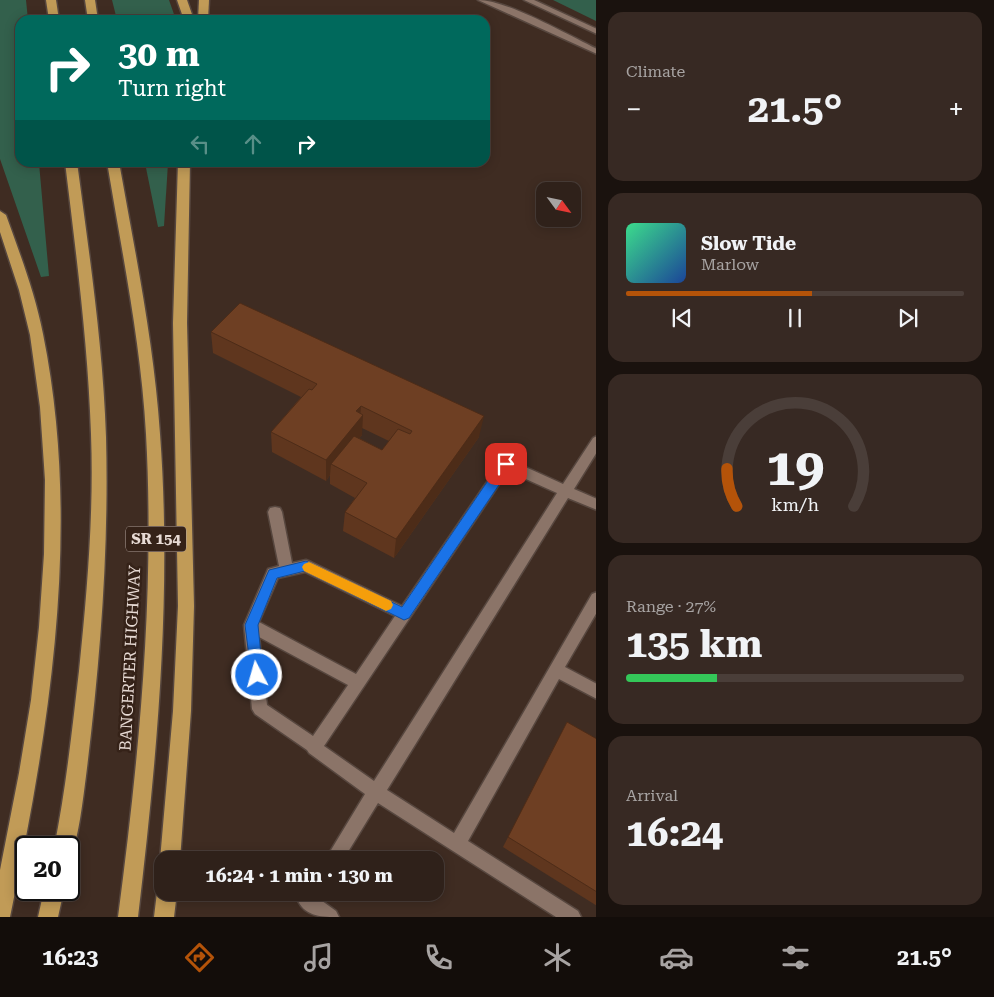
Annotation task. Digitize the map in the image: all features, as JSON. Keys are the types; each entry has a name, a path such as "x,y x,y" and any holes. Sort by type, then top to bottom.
{"highway":[{"path":"51,0 53,15"},
{"path":"90,0 92,15"},
{"path":"182,0 188,15"},
{"path":"203,15 204,0"},
{"path":"66,836 84,710 93,620 98,537 97,402 72,167"},
{"name":"BANGERTER HIGHWAY","path":"114,167 146,372 156,499 156,573 148,739 141,817 128,917"},
{"path":"171,851 182,711 186,606 180,323 184,167"},
{"path":"0,215 28,296 37,333 49,416 53,515 51,572 41,679 20,812 0,917"},
{"path":"48,917 52,901"},
{"path":"164,917 166,901"}],"main road":[{"path":"482,0 529,19 596,52"},
{"path":"528,0 596,32"},
{"path":"339,851 596,441"},
{"path":"315,746 506,464 596,505"},
{"path":"275,512 287,570"},
{"path":"404,614 306,566 273,573 251,625 260,709 315,746 314,748 376,792 572,917"},
{"path":"457,844 596,598"},
{"path":"251,625 358,683"},
{"path":"556,670 596,692"},
{"path":"307,901 330,917"}],"green space":[{"path":"0,0 26,0 28,15 15,15 15,167 39,167 49,276 41,277 0,159"},
{"path":"112,0 169,0 174,15 116,15"},
{"path":"553,0 596,0 596,21"},
{"path":"146,167 168,167 164,226 158,227"}],"building":[{"path":"240,303 484,416 396,539 345,512 367,483 331,464 354,436 382,450 398,429 410,434 412,431 361,406 356,411 363,415 326,460 271,432 309,389 312,390 317,384 211,332"},
{"path":"567,722 596,738 596,891 508,837"}],"slow traffic":[{"path":"309,567 386,605"}],"route":[{"path":"257,675 251,625 273,573 306,566 404,614 506,464"}]}
